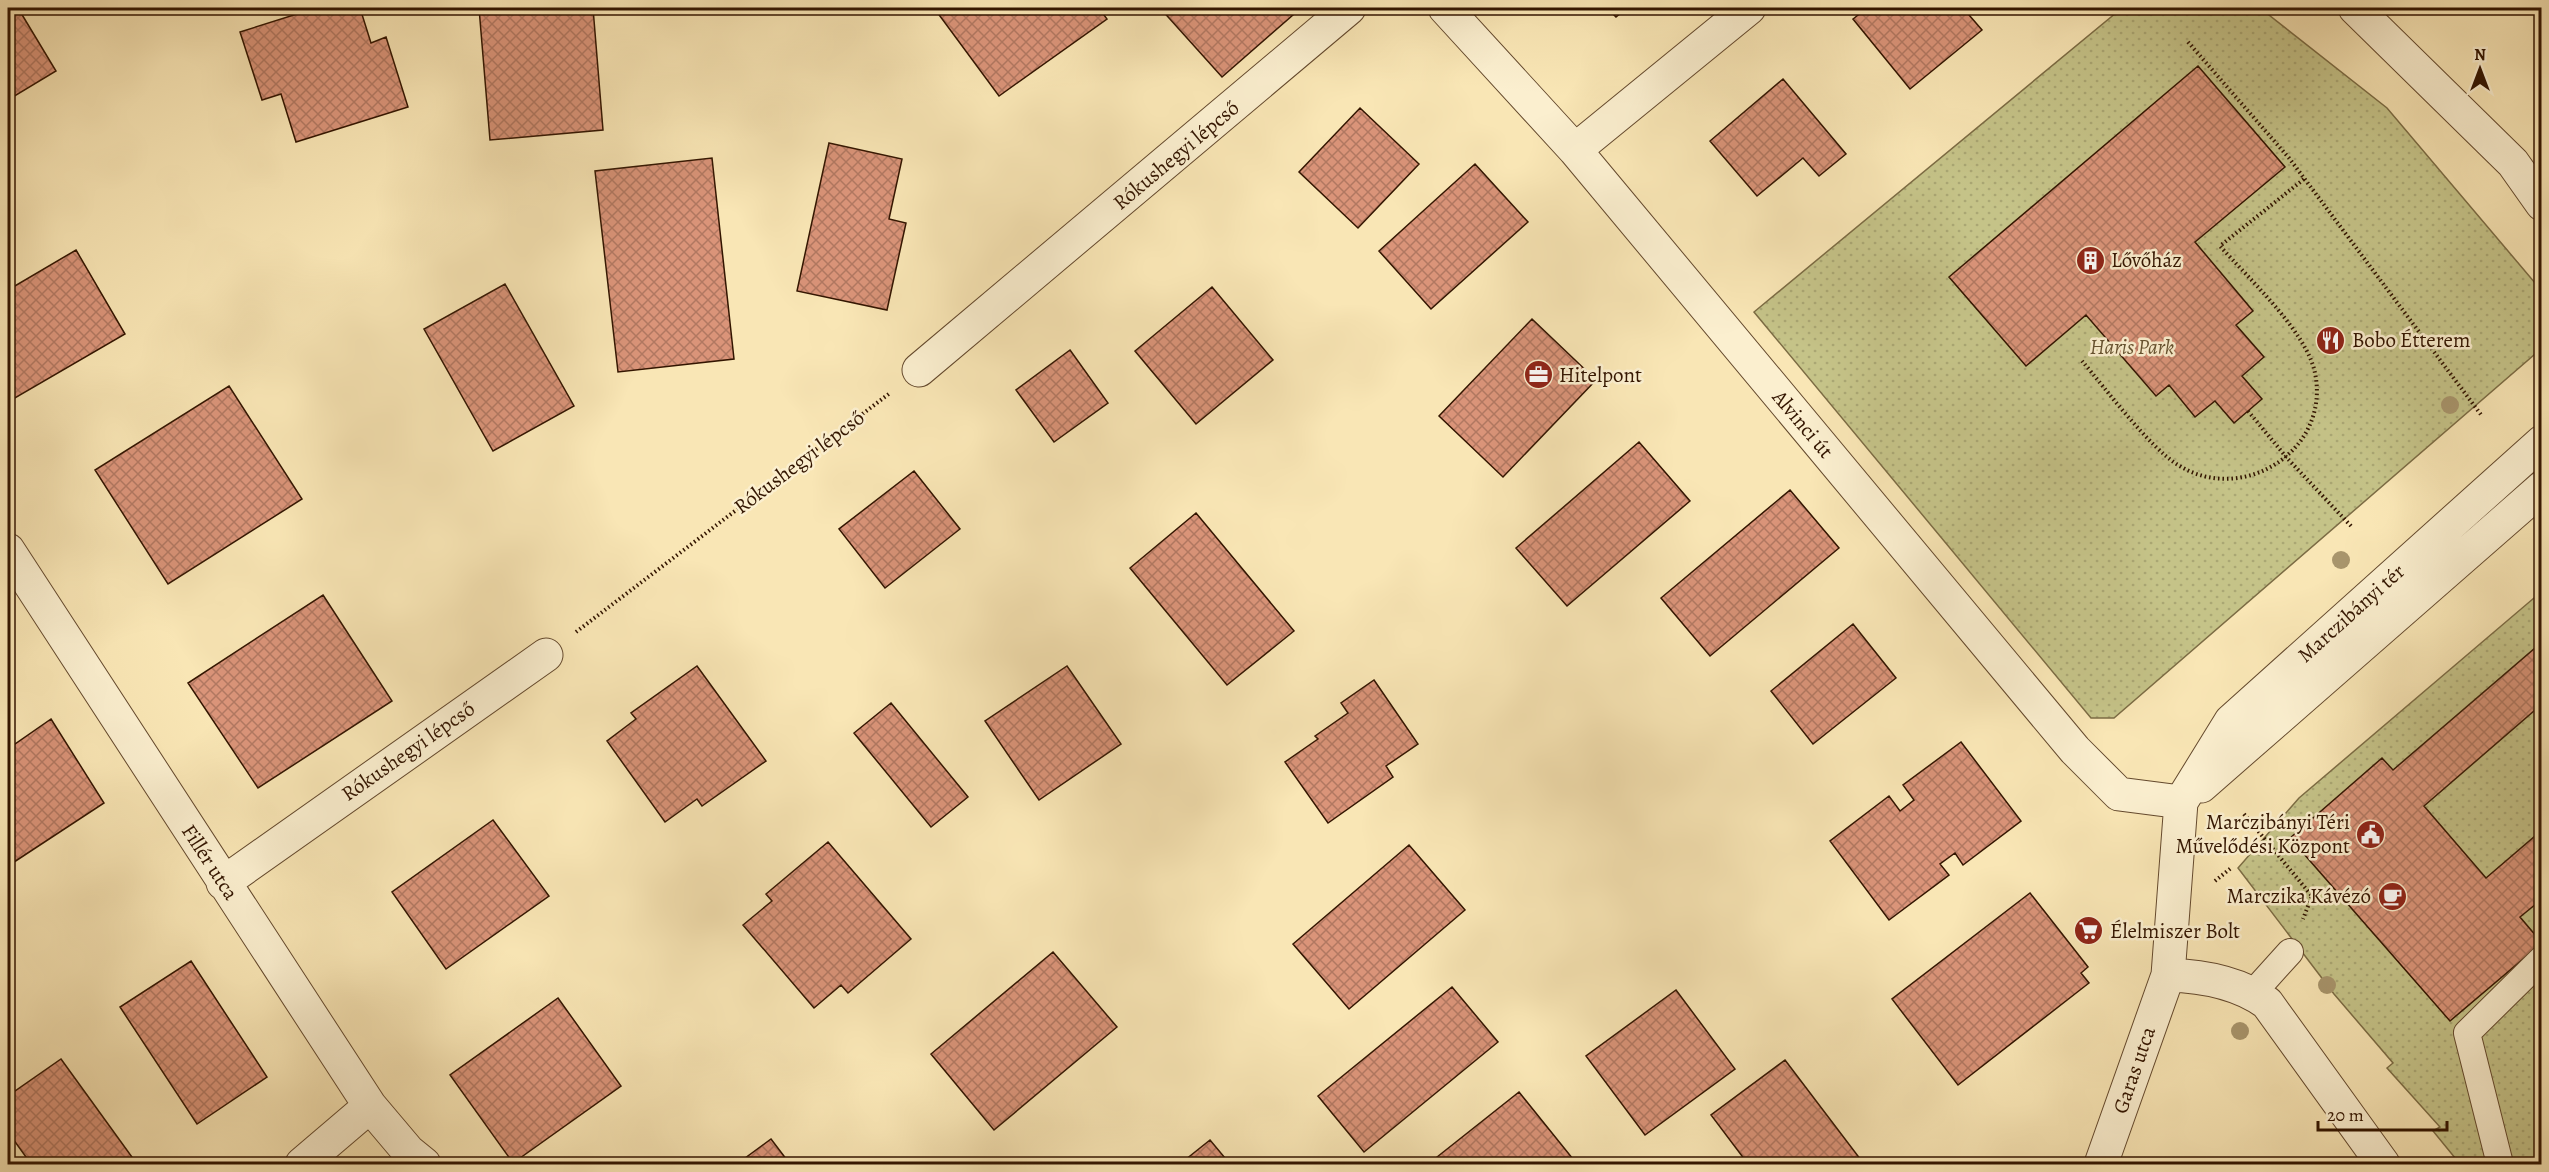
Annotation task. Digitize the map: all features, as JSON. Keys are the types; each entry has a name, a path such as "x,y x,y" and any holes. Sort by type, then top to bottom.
{"street":[{"name":"Rókushegyi lépcső","path":"919,370 1349,8"},
{"name":"Alvinci út","path":"1445,8 1575,150 2075,750 2118,794 2181,802"},
{"path":"1575,150 1749,8"},
{"path":"2355,8 2513,163 2541,204"},
{"name":"Marczibányi tér","path":"2168,975 2181,802 2231,722 2541,442"},
{"name":"Marczibányi tér","path":"2181,802 2260,737 2541,488"},
{"name":"Fillér utca","path":"8,550 370,1106 408,1151 424,1164"},
{"name":"Rókushegyi lépcső","path":"223,883 546,655"},
{"path":"2168,975 2203,976 2253,993 2267,1003 2383,1164"},
{"name":"Garas utca","path":"2101,1164 2168,975"},
{"path":"302,1164 370,1106"}],"lane":[{"path":"2253,993 2290,952"},
{"path":"2500,1164 2467,1033 2541,959"}],"path":[{"path":"2188,42 2304,179 2482,416"},
{"path":"2082,361 2159,450 2177,465 2198,476 2221,480 2245,478 2267,471 2287,458 2302,440 2312,419 2317,396 2315,373 2308,351 2295,332 2220,246 2304,179"},
{"name":"Rókushegyi lépcső","path":"546,655 919,370"},
{"path":"2248,411 2287,458 2351,526"},
{"path":"2244,814 2312,896 2290,952"}],"green space":[{"name":"Haris Park","path":"2122,8 2260,8 2387,108 2541,290 2542,348 2114,718 2091,718 1754,312"},
{"path":"2541,592 2541,1164 2460,1164 2433,1131 2440,1127 2387,1068 2393,1063 2334,994 2238,868 2299,798"}],"building":[{"path":"18,8 56,71 8,100 8,13"},
{"path":"316,8 360,8 371,43 386,37 408,107 296,142 281,94 262,100 240,32"},
{"path":"479,8 593,8 603,130 490,140"},
{"path":"934,8 1099,8 1107,19 999,96"},
{"path":"1160,8 1301,8 1222,77"},
{"path":"1607,8 1627,8 1616,17"},
{"path":"1867,8 1963,8 1982,30 1910,89 1853,19"},
{"name":"Lővőház","path":"2198,66 2285,167 2195,242 2253,311 2236,325 2264,357 2242,376 2262,399 2234,423 2215,401 2195,417 2169,385 2156,396 2086,315 2026,366 1949,277"},
{"path":"1783,79 1846,154 1819,176 1803,158 1757,196 1710,141"},
{"path":"1360,108 1419,164 1358,228 1299,172"},
{"path":"829,143 902,159 889,219 906,223 887,310 797,291"},
{"path":"712,158 734,359 618,372 595,171"},
{"path":"1475,164 1528,222 1431,309 1379,251"},
{"path":"76,250 125,334 8,402 8,290"},
{"path":"505,284 574,406 493,451 424,329"},
{"path":"1212,287 1273,360 1196,424 1135,351"},
{"path":"1532,319 1596,380 1503,477 1439,416"},
{"path":"1070,350 1108,403 1054,442 1016,390"},
{"path":"229,386 302,499 168,584 95,470"},
{"path":"1639,442 1690,501 1567,606 1516,548"},
{"path":"914,471 960,529 885,588 839,529"},
{"path":"1790,490 1839,548 1710,656 1661,598"},
{"path":"1196,513 1294,631 1227,685 1130,568"},
{"path":"323,595 392,701 258,788 188,683"},
{"path":"1853,624 1896,678 1813,744 1771,691"},
{"name":"Marczibányi Téri Művelődési Központ","path":"2542,642 2542,704 2424,806 2486,878 2542,830 2542,899 2520,917 2542,943 2450,1021 2290,838 2382,758 2393,770"},
{"path":"697,666 766,761 702,806 697,799 665,822 607,741 636,719 631,713"},
{"path":"1067,666 1121,744 1039,800 985,721"},
{"path":"1374,680 1418,744 1386,766 1393,777 1328,823 1285,762 1318,739 1315,736 1348,713 1341,703"},
{"path":"891,703 968,797 931,827 854,733"},
{"path":"51,719 104,803 8,866 8,749"},
{"path":"1961,742 2021,821 1963,865 1955,853 1940,864 1949,875 1889,920 1830,841 1889,796 1900,811 1914,800 1903,785"},
{"path":"493,820 549,896 446,969 392,892"},
{"path":"828,842 911,939 848,993 841,985 814,1008 743,925 772,901 766,894"},
{"path":"1409,845 1465,910 1349,1009 1293,944"},
{"path":"2030,893 2088,967 2081,973 2089,983 1958,1085 1892,999"},
{"path":"1053,952 1117,1027 994,1130 931,1054"},
{"path":"191,961 267,1077 197,1124 120,1007"},
{"path":"1452,987 1498,1042 1364,1152 1318,1096"},
{"path":"1676,990 1735,1069 1645,1135 1586,1056"},
{"path":"558,998 621,1086 513,1163 450,1075"},
{"path":"61,1059 137,1164 31,1164 8,1132 8,1096"},
{"path":"1785,1060 1864,1164 1748,1164 1711,1115"},
{"path":"1519,1092 1577,1164 1435,1164 1432,1161"},
{"path":"771,1139 790,1164 737,1164"},
{"path":"1210,1140 1230,1164 1180,1164"}],"place":[{"name":"Lővőház","path":"2090,260"},
{"name":"Bobo Étterem","path":"2331,340"},
{"name":"Hitelpont","path":"1538,375"},
{"name":"Marczibányi Téri Művelődési Központ","path":"2371,834"},
{"name":"Marczika Kávézó","path":"2392,896"},
{"name":"Élelmiszer Bolt","path":"2089,931"}]}
